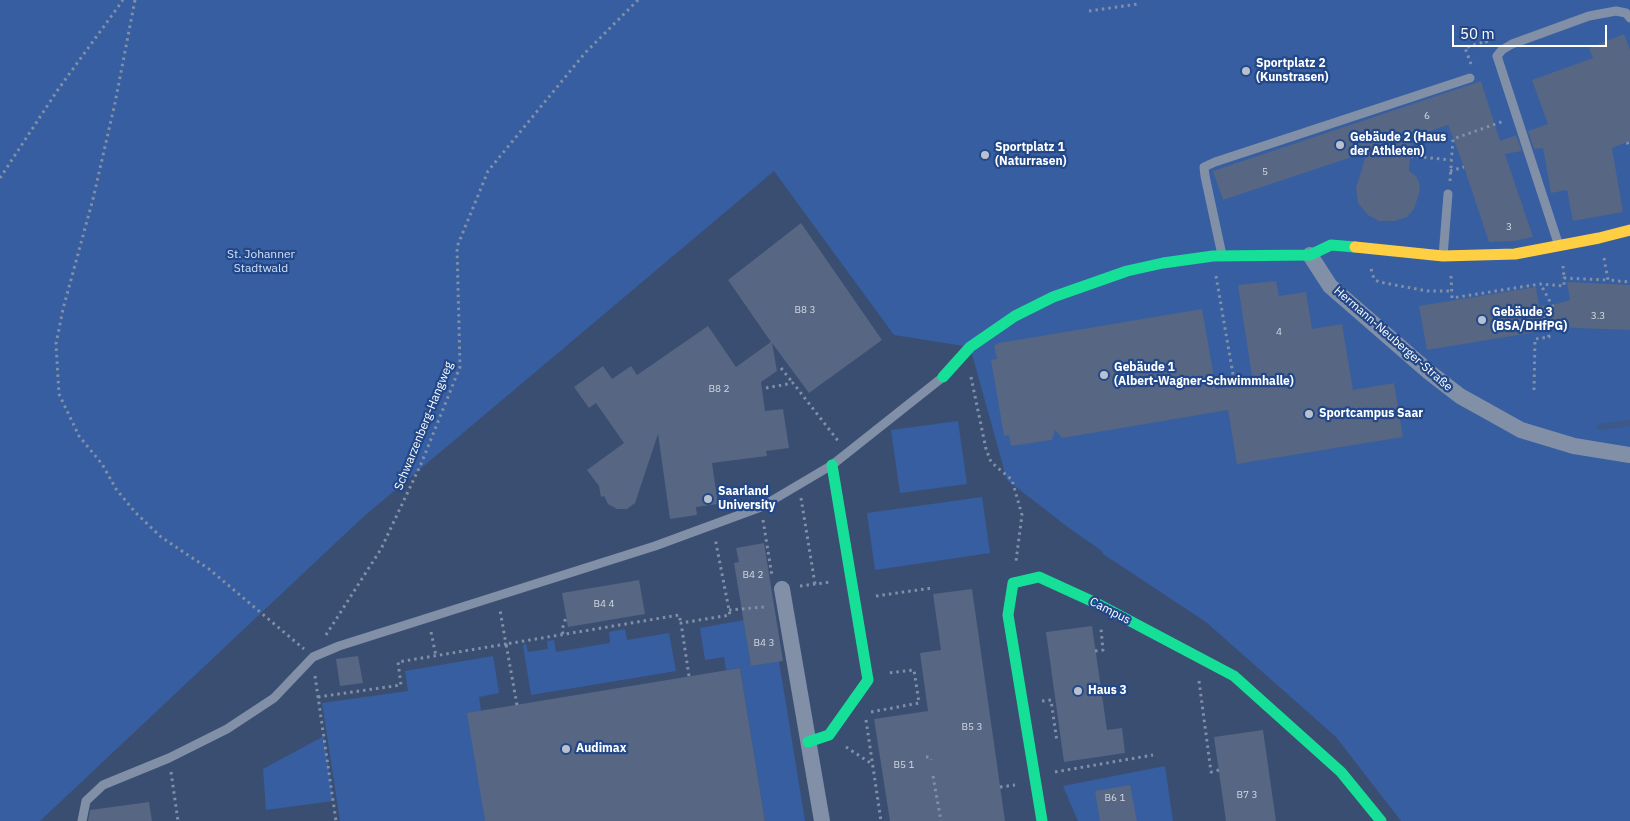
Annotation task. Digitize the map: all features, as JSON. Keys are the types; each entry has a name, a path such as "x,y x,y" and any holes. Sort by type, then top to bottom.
{"street":[{"path":"943,377 965,352 1014,316 1053,297 1087,284 1127,271 1164,263 1217,256 1310,254 1331,245 1443,256 1515,254 1600,238 1630,230"},
{"name":"Hermann-Neuberger-Straße","path":"1310,254 1330,286 1429,372 1460,396 1521,430 1574,446 1630,455"},
{"path":"808,742 829,735 868,680 832,465"},
{"name":"Campus","path":"1013,583 1039,577 1098,604 1234,676 1341,772 1381,821"},
{"path":"777,583 822,821"},
{"path":"1013,583 1008,615 1042,821"}],"lane":[{"path":"1559,246 1497,56 1502,50 1512,44 1589,16 1616,11 1626,14 1630,18"},
{"path":"1217,256 1204,167 1470,78"},
{"path":"1443,256 1448,194"},
{"path":"82,821 86,801 103,785 169,758 227,729 274,698 313,656 428,617 655,546 761,507 832,465 943,377"}],"path":[{"path":"0,178 58,91 123,0"},
{"path":"135,0 115,103 93,199 63,309 56,344 59,394 79,436 102,464 116,489 135,512 161,537 209,569 313,656 336,821"},
{"name":"Schwarzenberg-Hangweg","path":"313,656 381,549 421,464 460,367 457,247 488,171 585,53 638,0"},
{"path":"1089,11 1138,4"},
{"path":"1468,55 1465,48 1486,41 1497,56"},
{"path":"1449,183 1453,139 1517,117"},
{"path":"1627,142 1630,148"},
{"path":"1410,156 1451,160"},
{"path":"1450,171 1464,167"},
{"path":"1600,238 1608,280"},
{"path":"1373,248 1371,272 1374,279 1379,282 1427,290 1451,291"},
{"path":"1217,256 1235,386"},
{"path":"1451,280 1452,298 1540,284 1564,286 1564,278 1630,282"},
{"path":"1534,390 1535,339 1549,337 1544,311 1554,309 1540,284"},
{"path":"965,352 986,449 991,462 1012,480 1022,515 1013,583"},
{"path":"781,368 847,452"},
{"path":"766,388 793,383"},
{"path":"761,507 777,583"},
{"path":"803,510 815,584"},
{"path":"681,623 730,615 718,550"},
{"path":"854,599 932,588"},
{"path":"497,595 517,705"},
{"path":"729,610 764,607"},
{"path":"318,698 401,684 398,662 680,615 689,676"},
{"path":"428,617 436,656"},
{"path":"562,634 566,617"},
{"path":"1196,656 1211,772 1218,770"},
{"path":"881,821 864,713 919,703 914,670 888,673"},
{"path":"829,735 872,764"},
{"path":"1066,770 1153,755"},
{"path":"926,757 930,757 930,760"},
{"path":"169,758 178,821"},
{"path":"932,779 941,821"}],"green space":[{"name":"St. Johanner Stadtwald","path":"0,0 1630,0 1630,821 1401,821 1336,737 1206,622 1103,554 1102,551 1007,480 970,347 894,335 774,171 362,518 40,821 0,821"},
{"path":"958,421 967,484 900,493 891,430"},
{"path":"982,497 990,553 875,570 867,513"},
{"path":"744,620 751,666 779,661 805,821 765,821 740,668 726,670 724,657 705,660 700,628"},
{"path":"625,629 627,640 669,633 676,671 531,695 523,645 526,644 528,652 548,649 547,641 554,640 556,652 610,643 609,632"},
{"path":"493,656 499,693 479,697 485,821 340,821 322,703 408,691 405,671"},
{"path":"324,736 333,801 266,810 263,769"},
{"path":"1165,766 1173,821 1078,821 1063,786"}],"building":[{"path":"1624,34 1630,50 1630,141 1612,148 1623,212 1573,221 1567,190 1551,193 1543,148 1534,149 1528,131 1548,124 1532,80 1593,58 1589,48"},
{"path":"1481,81 1500,141 1516,135 1522,151 1505,154 1533,237 1514,241 1489,242 1448,125 1412,137 1409,171 1416,176 1420,191 1414,209 1407,217 1395,221 1379,221 1368,215 1358,203 1356,188 1367,152 1223,200 1213,171"},
{"path":"801,223 882,340 809,393 772,343 777,371 761,382 765,411 783,409 789,448 766,451 767,456 712,463 718,504 696,507 697,515 670,519 658,434 635,503 627,509 617,509 608,504 604,496 601,497 599,486 587,470 624,443 596,403 589,408 574,387 603,366 612,379 631,366 637,375 708,326 736,367 771,342 728,280"},
{"path":"1276,281 1279,296 1306,292 1312,329 1342,324 1353,390 1394,383 1403,437 1237,464 1228,410 1062,438 1055,430 1052,440 1011,446 1009,435 1004,436 991,360 997,359 994,346 999,343 1202,309 1216,389 1253,383 1238,285"},
{"name":"Gebäude 3 (BSA/DHfPG)","path":"1567,282 1630,285 1630,330 1549,327 1549,330 1427,350 1419,306 1536,287 1539,306 1556,304 1570,300"},
{"path":"764,543 783,661 751,666 734,563 739,562 736,548"},
{"path":"639,580 645,614 568,627 562,593"},
{"path":"972,589 1005,821 890,821 874,719 928,711 920,653 941,650 933,594"},
{"name":"Haus 3","path":"1092,626 1107,730 1122,728 1125,753 1064,762 1046,632"},
{"path":"358,656 363,683 340,686 336,659"},
{"name":"Audimax","path":"740,668 765,821 485,821 467,713"},
{"path":"1263,730 1276,821 1226,821 1214,737"},
{"path":"1130,785 1137,821 1100,821 1095,791"},
{"path":"149,802 152,821 88,821 90,810"}],"waterway":[{"path":"1600,427 1630,423"}],"traffic: fast":[{"path":"943,377 970,347 1015,316 1053,297 1127,271 1163,263 1213,256 1310,255 1331,245 1355,247"},
{"path":"808,742 829,735 868,680 832,465"},
{"path":"1042,821 1008,615 1013,583 1039,577 1098,604 1234,676 1341,772 1381,821"}],"traffic: slow":[{"path":"1355,247 1443,256 1515,254 1630,230"}],"place":[{"name":"Sportplatz 2 (Kunstrasen)","path":"1246,71"},
{"name":"Gebäude 2 (Haus der Athleten)","path":"1340,145"},
{"name":"Sportplatz 1 (Naturrasen)","path":"985,155"},
{"name":"Gebäude 3 (BSA/DHfPG)","path":"1482,320"},
{"name":"Gebäude 1 (Albert-Wagner-Schwimmhalle)","path":"1104,375"},
{"name":"Sportcampus Saar","path":"1309,414"},
{"name":"Saarland University","path":"708,499"},
{"name":"Haus 3","path":"1078,691"},
{"name":"Audimax","path":"566,749"}]}
